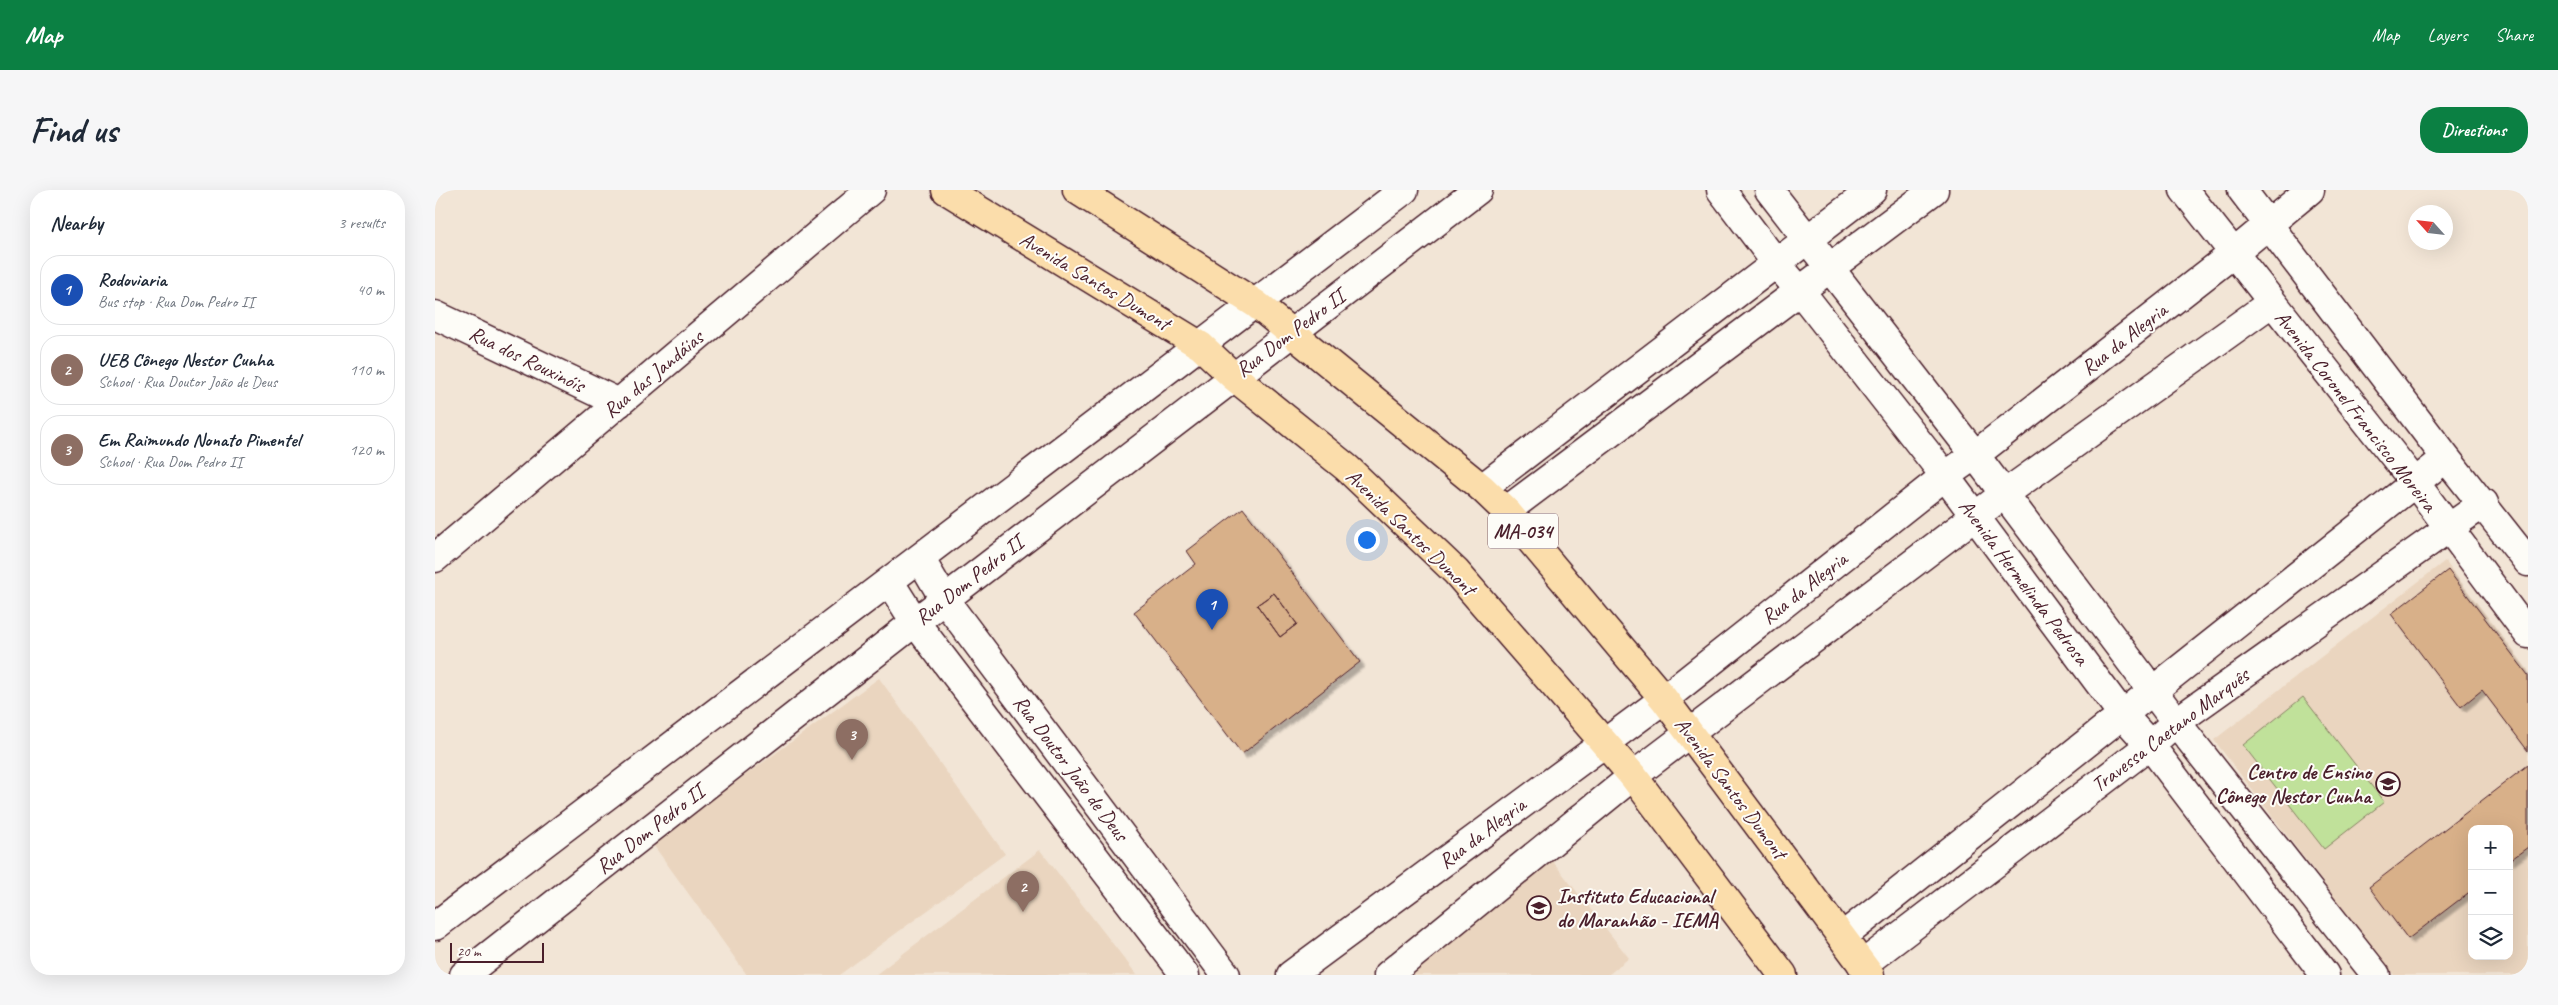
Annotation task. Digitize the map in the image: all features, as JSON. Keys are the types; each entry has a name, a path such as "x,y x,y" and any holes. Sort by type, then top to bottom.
{"main road":[{"name":"Avenida Santos Dumont","path":"946,190 1201,346 1233,376 1347,468 1456,572 1605,742 1633,776 1783,975"},
{"name":"Avenida Santos Dumont","path":"1077,190 1256,304 1482,488 1506,511 1691,733 1866,970"}],"street":[{"name":"Rua das Jandáias","path":"435,558 871,190"},
{"name":"Rua Dom Pedro II","path":"435,926 1404,190"},
{"name":"Rua Dom Pedro II","path":"464,975 944,599 1478,190"},
{"name":"Avenida Hermelinda Pedrosa","path":"1721,190 1777,264 1945,476 2122,714 2150,745 2325,975"},
{"path":"1769,190 1975,455 2176,722 2376,975"},
{"path":"1482,488 1872,190"},
{"path":"1506,511 1801,292 1934,190"},
{"name":"Avenida Coronel Francisco Moreira","path":"2184,190 2271,303 2416,484 2448,530 2528,634"},
{"name":"Avenida Coronel Francisco Moreira","path":"2242,190 2446,458 2484,503 2528,562"},
{"name":"Rua da Alegria","path":"1291,975 1664,699 1945,476 1975,455 2234,253 2310,190"},
{"path":"1388,975 1633,776 1975,518 2003,494 2271,303"},
{"name":"Rua dos Rouxinóis","path":"435,315 619,403"},
{"name":"Travessa Caetano Marquês","path":"1842,937 2152,689 2416,484 2446,458"},
{"name":"Travessa Caetano Marquês","path":"1866,970 2150,745 2176,722 2484,503"},
{"name":"Rua Doutor João de Deus","path":"920,558 944,599 1226,975"},
{"name":"Rua Doutor João de Deus","path":"889,581 915,622 1185,975"}],"shaded area":[{"name":"Centro de Ensino Cônego Nestor Cunha","path":"2445,561 2528,670 2528,975 2394,975 2214,740"},
{"path":"879,678 1005,854 839,975 747,975 652,843"},
{"path":"1040,850 1137,975 875,975"},
{"name":"Instituto Educacional do Maranhão - IEMA","path":"1551,859 1629,958 1608,975 1404,975"}],"green space":[{"path":"2303,697 2384,802 2324,849 2243,745"}],"building":[{"path":"1243,508 1360,662 1242,754 1134,612 1196,564 1187,551","holes":["1274,593 1297,624 1280,637 1257,605"]},
{"path":"2448,570 2528,675 2528,751 2482,690 2461,707 2391,614"},
{"path":"1274,593 1297,624 1280,637 1257,605"},
{"path":"2528,765 2528,847 2513,858 2513,825 2468,825 2468,893 2408,939 2369,887"}],"place":[{"name":"Rodoviaria","path":"1212,630"},
{"name":"Em Raimundo Nonato Pimentel","path":"852,760"},
{"name":"Centro de Ensino Cônego Nestor Cunha","path":"2388,784"},
{"name":"Instituto Educacional do Maranhão - IEMA","path":"1539,908"},
{"name":"UEB Cônego Nestor Cunha","path":"1023,912"}]}
